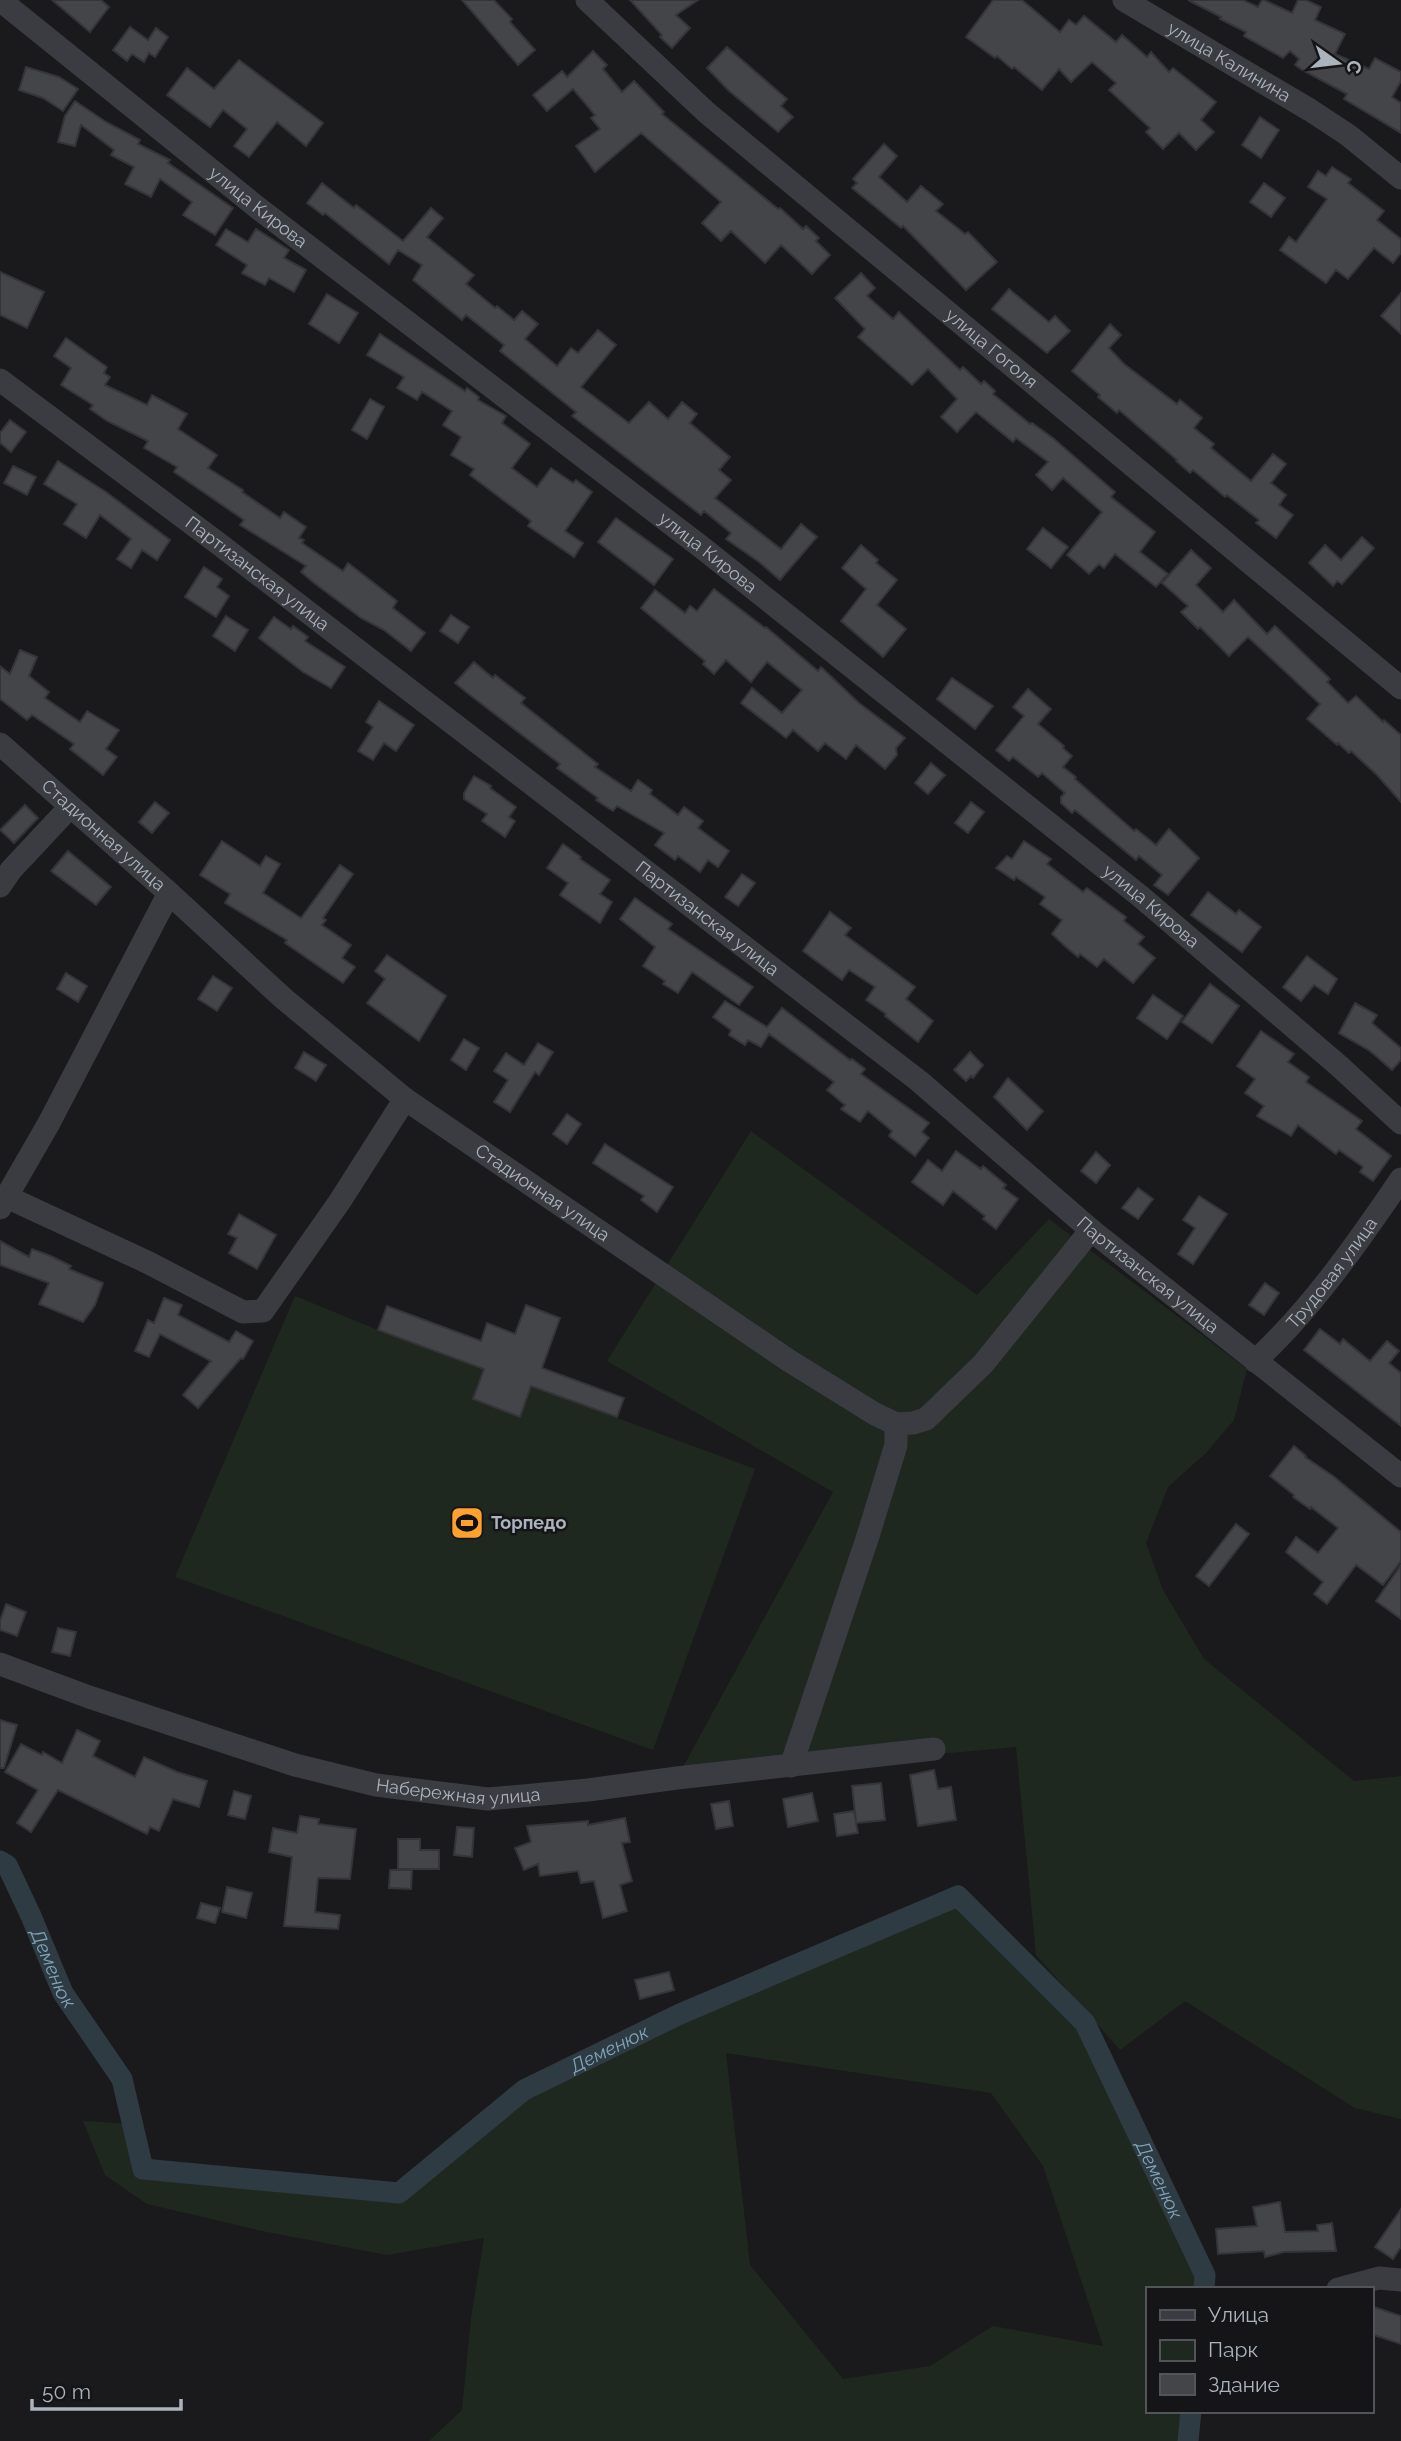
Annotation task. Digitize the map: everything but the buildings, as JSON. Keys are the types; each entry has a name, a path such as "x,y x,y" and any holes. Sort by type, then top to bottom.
{"street":[{"name":"улица Кирова","path":"0,0 258,208 700,546 1140,896 1338,1065 1401,1123"},
{"name":"улица Гоголя","path":"587,0 706,112 1401,688"},
{"name":"улица Калинина","path":"1124,0 1310,110 1348,135 1401,178"},
{"name":"Партизанская улица","path":"0,380 219,544 919,1081 1091,1230 1401,1476"},
{"name":"Стадионная улица","path":"0,744 284,998 405,1099 788,1360 875,1414 896,1424"},
{"path":"0,886 11,870 70,807"},
{"path":"169,893 117,995 3,1203 149,1263 243,1312 263,1311 334,1211 405,1099"},
{"name":"Трудовая улица","path":"1255,1361 1275,1343 1360,1239 1401,1179"},
{"path":"791,1766 896,1445 896,1424 926,1419 983,1364 1091,1230"},
{"name":"Набережная улица","path":"0,1664 89,1698 295,1765 376,1785 488,1799 589,1790 934,1749"},
{"path":"1345,2287 1379,2278 1401,2280"}],"green space":[{"path":"751,1131 977,1295 1049,1219 1247,1369 1234,1420 1206,1453 1168,1487 1146,1543 1163,1590 1204,1659 1354,1781 1401,1776 1401,2119 1355,2108 1185,2001 1120,2050 1036,1955 1016,1747 677,1778 833,1492 607,1361"},
{"name":"Торпедо","path":"295,1296 484,1369 473,1400 520,1417 531,1386 755,1469 653,1750 175,1577"},
{"path":"958,1896 1085,2023 1205,2275 1204,2287 1146,2287 1146,2413 1191,2413 1188,2441 429,2441 462,2410 471,2318 484,2238 387,2255 262,2231 147,2204 105,2175 83,2121 133,2124 144,2169 399,2193 524,2090 680,2014","holes":["726,2053 991,2093 1043,2166 1103,2346 993,2326 930,2366 843,2379 750,2265"]}],"waterway":[{"name":"Деменюк","path":"0,1861 7,1865 63,1993 122,2079 143,2169 399,2193 524,2090 680,2014 958,1896 1085,2023 1205,2275 1204,2287"},
{"name":"Деменюк","path":"1188,2441 1191,2413"}],"place":[{"name":"Торпедо","path":"467,1523"}]}
